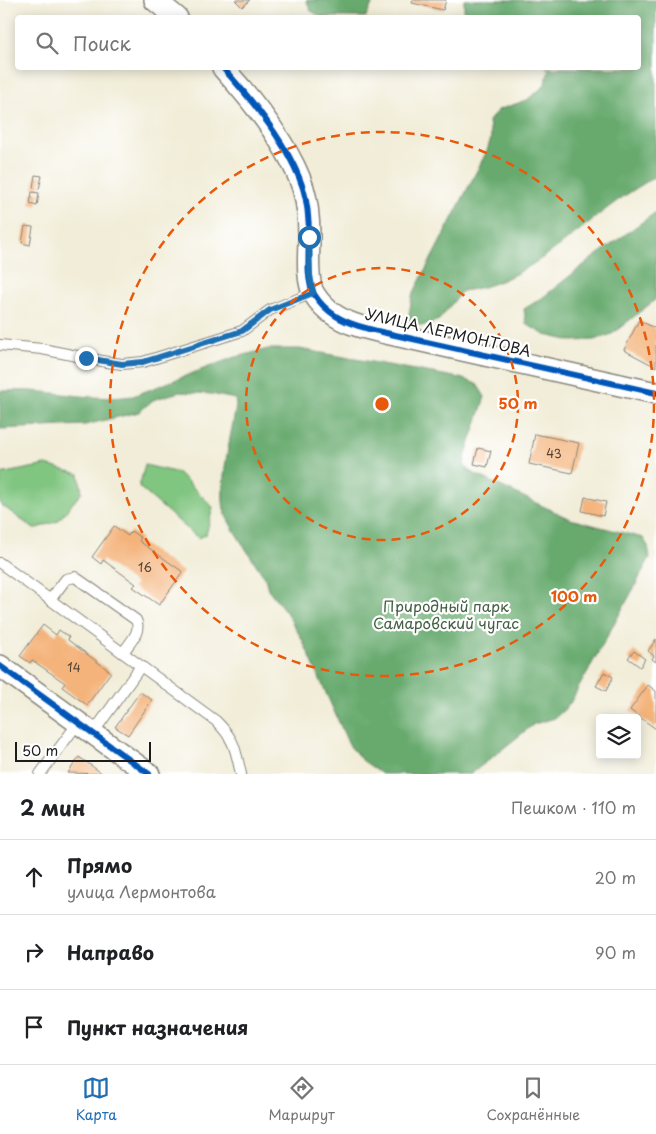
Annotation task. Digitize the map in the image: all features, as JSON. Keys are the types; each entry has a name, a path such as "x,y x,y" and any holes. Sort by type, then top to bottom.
{"street":[{"path":"155,0 173,15"},
{"path":"225,70 273,130 290,160 302,187 308,209 310,275 313,293"},
{"name":"УЛИЦА ЛЕРМОНТОВА","path":"313,293 322,305 336,316 356,325 656,392"},
{"path":"0,666 149,774"}],"lane":[{"path":"0,345 42,349 122,364 143,362 242,331 270,310 313,293"},
{"path":"0,563 216,721 234,742 241,774"},
{"path":"50,600 66,579 75,577 136,620 138,629 122,652"},
{"path":"40,774 86,728 141,666"}],"green space":[{"path":"306,0 374,0 367,15 318,15 311,11"},
{"path":"464,0 656,0 656,176 617,201 563,243 525,269 484,287 462,291 439,320 422,326 408,321 412,296 487,151 491,138 489,121 498,110 527,100 544,86 548,70 641,70 641,15 464,15"},
{"path":"656,212 656,299 612,334 594,340 572,341 545,335 526,324 524,309 542,298"},
{"name":"Природный парк Самаровский чугас","path":"268,349 300,349 460,378 477,384 485,397 466,454 464,464 469,471 570,519 643,538 648,546 650,557 569,705 555,718 534,724 471,774 382,774 362,760 349,745 303,641 286,612 268,589 265,578 226,516 223,506 224,478 236,406 235,399 211,394 179,392 153,400 139,412 85,425 0,429 0,391 27,391 107,398 133,396 232,358"},
{"path":"46,465 79,474 82,492 58,521 34,529 0,504 0,474"},
{"path":"145,465 179,473 213,507 206,535 198,538 139,487"}],"building":[{"path":"235,0 250,0 242,7"},
{"path":"413,0 446,0 443,10 412,3"},
{"path":"35,175 42,176 39,189 33,188"},
{"path":"32,192 39,193 37,206 30,204"},
{"path":"25,226 33,227 30,245 22,243"},
{"path":"639,320 656,329 656,367 624,350"},
{"path":"535,434 579,443 572,473 529,464"},
{"path":"478,448 491,451 487,467 474,464"},
{"path":"585,497 606,502 603,516 582,511"},
{"path":"114,526 128,536 131,531 141,538 139,541 183,572 159,605 133,587 136,584 103,560 101,564 92,557"},
{"path":"43,625 56,635 59,630 69,637 68,640 111,672 87,705 62,687 65,683 32,660 30,663 20,656"},
{"path":"656,639 656,662 652,659 654,656 648,651"},
{"path":"634,651 645,659 640,667 628,658"},
{"path":"604,672 613,677 606,691 596,686"},
{"path":"648,685 656,691 656,729 641,718 641,714 635,714 630,710"},
{"path":"140,692 152,700 128,735 115,727"},
{"path":"79,757 103,774 68,773"}],"cycle path":[{"path":"225,70 269,124 297,172 307,206 309,231 308,259 311,288 318,300 333,314 347,322 373,330 656,393"},
{"path":"0,666 149,774"}],"route":[{"path":"86,358 122,364 143,362 242,331 270,310 313,293 310,275 309,237"}]}
